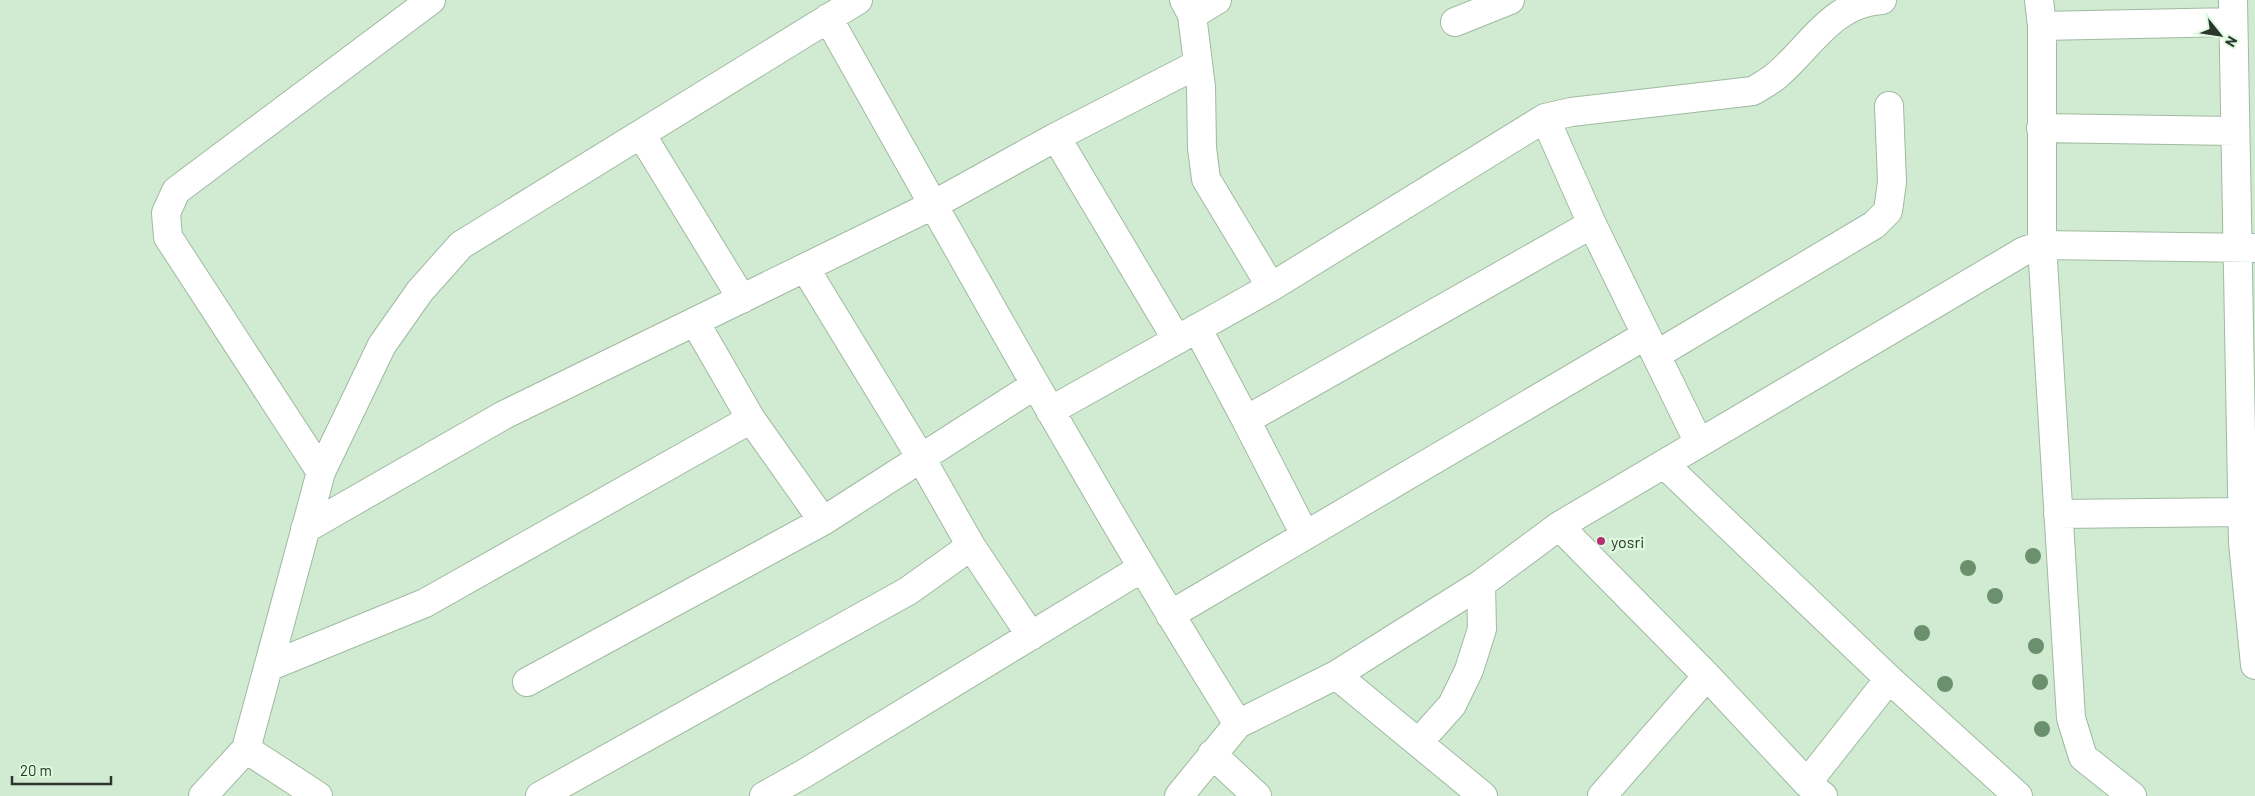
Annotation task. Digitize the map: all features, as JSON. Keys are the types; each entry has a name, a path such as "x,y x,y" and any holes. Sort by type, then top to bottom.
{"street":[{"path":"321,472 168,237 166,213 176,191 432,0"},
{"path":"203,796 246,750 321,472 382,345 420,291 461,245 858,0"},
{"path":"1216,0 1188,7 1202,95 1202,148 1206,179 1271,287"},
{"path":"1455,22 1510,0"},
{"path":"1050,411 1271,287 1545,118 1571,112 1753,91 1776,76 1805,45 1839,14 1873,0 1882,0"},
{"path":"2132,796 2083,757 2071,718 2042,244 2041,13 2233,11 2234,131 2247,247 2242,512 2249,543 2255,666"},
{"path":"828,18 1050,411 1170,615 1238,724"},
{"path":"305,529 504,415 933,205 1056,136 1198,64"},
{"path":"1170,615 1305,535 1874,225 1888,211 1892,182 1889,106"},
{"path":"1545,118 1592,224 1699,443"},
{"path":"2041,128 2234,131"},
{"path":"641,134 742,299"},
{"path":"1056,136 1246,420 1305,535"},
{"path":"1246,420 1592,224"},
{"path":"1178,796 1238,724 1336,675 1481,584 1560,526 2024,251 2042,244 2247,247"},
{"path":"805,268 971,546 1031,636"},
{"path":"695,322 751,420 823,522"},
{"path":"527,682 823,522 1035,385"},
{"path":"268,668 425,604 751,420"},
{"path":"1664,464 1889,679 2018,796"},
{"path":"2058,514 2242,512"},
{"path":"1560,526 1815,789 1889,679"},
{"path":"540,796 908,591 971,546"},
{"path":"764,796 814,768 1142,568"},
{"path":"1419,742 1452,705 1469,670 1482,629 1481,584"},
{"path":"1336,675 1419,742 1472,792"},
{"path":"1604,795 1706,676"},
{"path":"246,750 318,796"},
{"path":"1212,754 1256,796"}],"place":[{"name":"yosri","path":"1601,541"}]}
